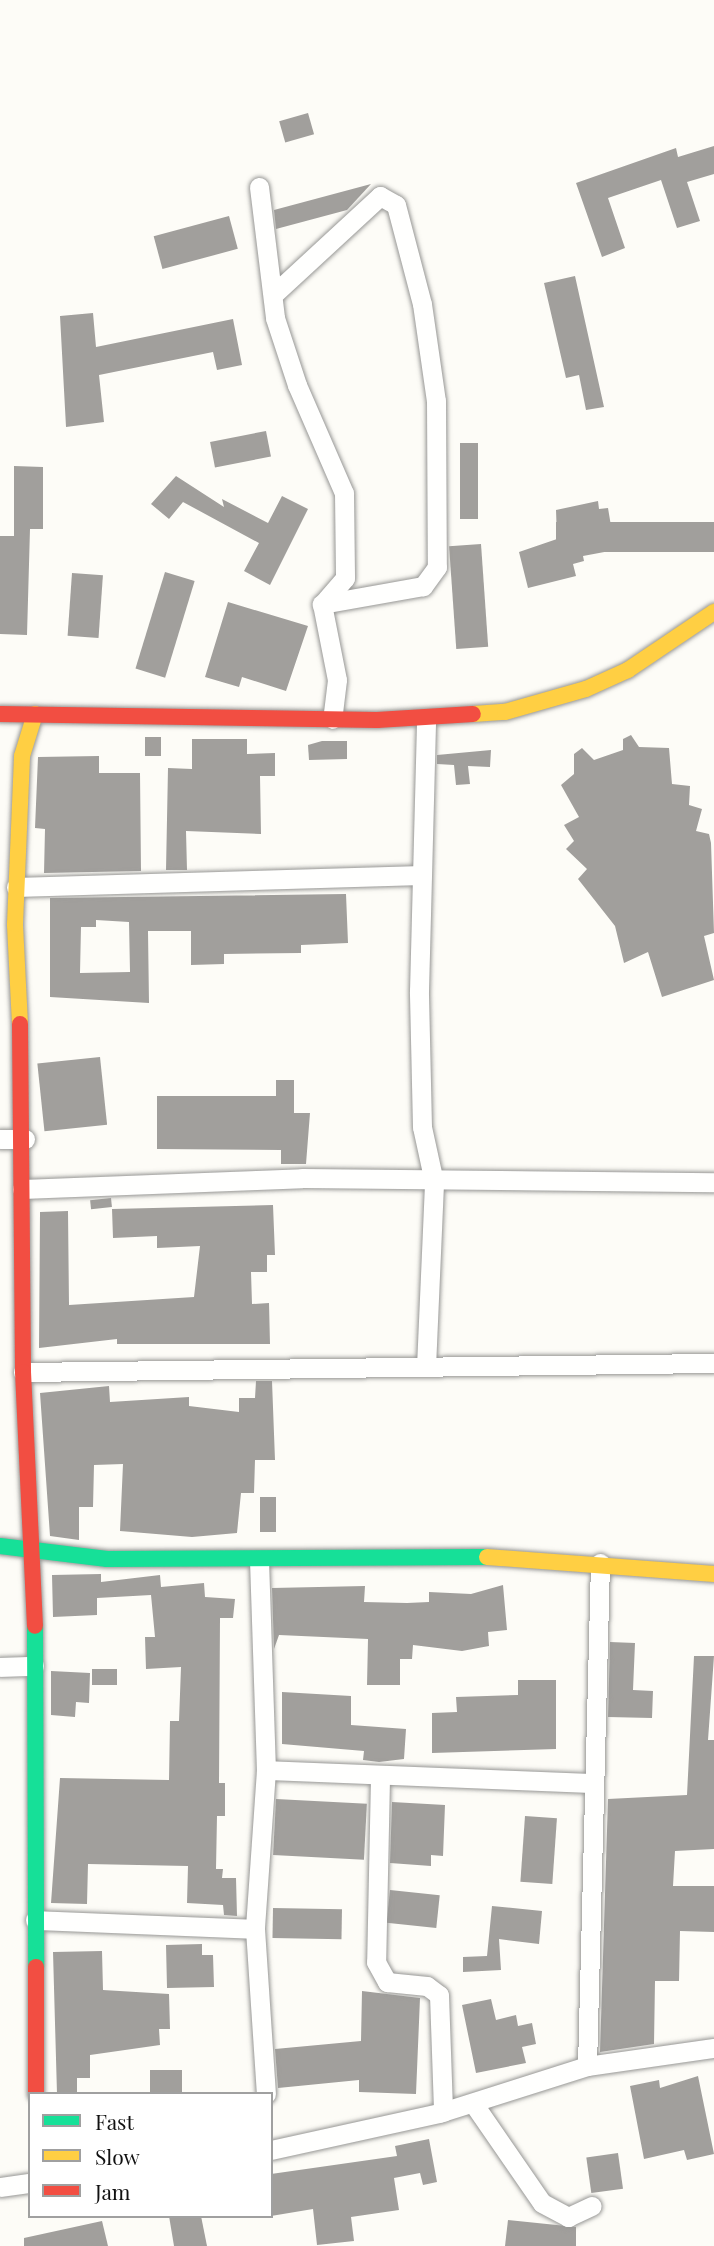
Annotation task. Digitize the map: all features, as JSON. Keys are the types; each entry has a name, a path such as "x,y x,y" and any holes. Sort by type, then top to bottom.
{"street":[{"path":"259,187 275,292 275,318 297,386 344,493 345,578 323,604"},
{"path":"275,292 380,196 396,205 422,304 436,401 437,566 423,586 323,604"},
{"path":"323,604 337,680 332,719"},
{"path":"0,714 426,719 505,712 586,690 714,612"},
{"path":"35,714 22,756 16,887 7,924 25,1139 22,1189 23,1372 35,1552 36,2092"},
{"path":"426,719 421,875 422,1127 434,1182 426,1367"},
{"path":"16,887 421,875"},
{"path":"0,1139 25,1139"},
{"path":"22,1189 302,1178 434,1182 714,1182"},
{"path":"23,1372 714,1363"},
{"path":"0,1546 65,1558 259,1560 480,1555 714,1574"},
{"path":"259,1560 266,1770 255,1929 266,2092"},
{"path":"587,2066 600,1563"},
{"path":"0,1667 34,1666"},
{"path":"266,1770 380,1778 594,1783"},
{"path":"380,1778 376,1962 387,1982 427,1986 439,1995 443,2112"},
{"path":"35,1920 255,1929"},
{"path":"273,2145 443,2112 587,2066 714,2048"},
{"path":"473,2102 542,2203 568,2217 592,2206"},
{"path":"0,2187 28,2183"}],"building":[{"path":"308,113 314,134 285,142 279,121"},
{"path":"714,146 714,174 687,182 700,221 677,228 661,180 608,198 625,248 602,257 576,183 676,148 678,157"},
{"path":"371,184 347,210 276,229 274,210"},
{"path":"229,216 238,249 162,269 154,236"},
{"path":"575,276 604,407 586,410 579,375 566,378 544,283"},
{"path":"93,313 96,347 233,319 242,365 217,370 213,352 99,375 104,422 66,427 60,316"},
{"path":"266,431 271,457 215,467 210,442"},
{"path":"460,443 478,443 478,519 460,519"},
{"path":"14,466 43,467 43,529 30,529 27,635 0,634 0,536 14,536"},
{"path":"176,476 224,507 222,499 268,523 282,496 308,509 270,585 244,571 259,543 183,502 169,519 151,504"},
{"path":"598,501 599,509 608,508 615,550 583,556 584,561 573,564 576,576 528,588 519,552 557,539 556,510"},
{"path":"556,522 714,522 714,552 556,552"},
{"path":"481,544 488,647 456,649 449,546"},
{"path":"165,572 195,581 165,678 135,669"},
{"path":"72,573 103,575 99,638 68,636"},
{"path":"228,602 308,626 286,691 242,677 239,687 205,677"},
{"path":"631,735 639,747 669,748 672,784 690,786 689,805 702,809 696,831 709,834 711,843 714,933 704,936 714,980 662,997 648,952 624,963 615,926 578,879 587,869 566,849 574,841 564,825 579,817 561,785 574,774 574,754 582,748 594,760 623,750 623,739"},
{"path":"145,737 161,737 161,756 145,756"},
{"path":"192,739 247,739 247,754 275,753 275,776 260,776 261,834 186,831 187,870 166,870 168,768 192,769"},
{"path":"322,741 347,741 347,759 309,760 308,745"},
{"path":"491,750 490,767 468,766 470,784 456,785 454,765 437,764 437,755"},
{"path":"99,756 99,773 140,773 141,871 44,873 45,829 35,828 38,757"},
{"path":"346,894 348,943 301,945 301,953 224,954 224,964 191,965 191,931 148,931 149,1003 50,997 50,898","holes":["96,920 129,922 130,972 80,973 81,927 96,927"]},
{"path":"100,1057 107,1125 44,1131 37,1064"},
{"path":"276,1080 294,1080 294,1113 310,1113 306,1164 281,1164 281,1150 157,1149 157,1096 276,1096"},
{"path":"111,1198 112,1207 91,1209 90,1200"},
{"path":"273,1205 275,1255 267,1255 267,1272 251,1272 252,1304 269,1303 270,1344 117,1344 117,1339 39,1348 40,1212 68,1211 69,1305 194,1297 200,1246 157,1248 157,1236 113,1238 112,1209"},
{"path":"256,1381 272,1381 275,1460 255,1460 254,1493 241,1493 237,1533 192,1537 120,1531 123,1464 94,1465 93,1507 79,1507 79,1540 50,1536 40,1393 109,1386 110,1402 189,1397 189,1406 239,1412 239,1398 255,1398"},
{"path":"260,1497 276,1497 276,1532 260,1532"},
{"path":"101,1574 101,1582 160,1575 161,1587 204,1583 205,1597 235,1599 233,1618 220,1618 219,1783 225,1783 225,1816 217,1816 216,1869 223,1869 222,1878 236,1878 237,1916 224,1915 223,1905 187,1903 188,1866 88,1864 87,1904 51,1903 60,1778 169,1780 170,1721 179,1721 181,1667 146,1669 145,1637 155,1637 151,1595 97,1598 97,1615 53,1617 52,1575"},
{"path":"503,1585 507,1630 488,1632 489,1646 462,1651 413,1645 412,1659 400,1659 400,1685 367,1685 368,1639 279,1635 274,1649 272,1588 365,1586 364,1602 407,1603 429,1602 429,1592 471,1594"},
{"path":"610,1642 635,1643 633,1690 653,1691 652,1718 608,1717"},
{"path":"694,1656 714,1656 708,1740 714,1740 714,1849 675,1851 673,1886 714,1886 714,1932 680,1931 679,1981 655,1981 654,2044 600,2052 608,1799 687,1795"},
{"path":"92,1669 117,1669 117,1685 92,1685"},
{"path":"51,1671 90,1673 89,1703 76,1702 75,1717 51,1715"},
{"path":"518,1680 556,1680 556,1749 432,1753 432,1713 457,1712 456,1697 518,1695"},
{"path":"282,1692 351,1696 351,1725 406,1729 404,1759 379,1762 363,1760 364,1751 282,1744"},
{"path":"276,1799 367,1804 364,1860 273,1855"},
{"path":"392,1802 445,1805 443,1856 431,1855 431,1866 390,1863"},
{"path":"525,1816 557,1818 552,1884 520,1882"},
{"path":"390,1890 440,1895 436,1928 387,1923"},
{"path":"492,1906 542,1911 539,1944 499,1939 501,1970 463,1972 463,1957 487,1956"},
{"path":"273,1908 342,1909 341,1939 272,1938"},
{"path":"202,1944 202,1955 213,1955 214,1987 167,1988 166,1945"},
{"path":"102,1951 103,1990 169,1994 170,2029 159,2029 160,2045 90,2055 90,2078 77,2078 77,2092 57,2092 53,1952"},
{"path":"362,1991 420,1998 416,2094 359,2092 359,2080 278,2088 275,2049 361,2041"},
{"path":"491,1999 496,2020 516,2015 518,2026 532,2023 536,2044 522,2047 526,2063 476,2073 462,2005"},
{"path":"150,2070 182,2070 182,2092 150,2092"},
{"path":"698,2076 714,2154 687,2160 684,2150 644,2159 630,2086 659,2080 660,2088"},
{"path":"429,2139 437,2182 423,2185 420,2173 394,2178 399,2210 351,2217 354,2241 317,2245 313,2209 273,2216 273,2174 397,2156 395,2146"},
{"path":"618,2153 623,2189 591,2193 586,2157"},
{"path":"169,2218 201,2218 207,2246 174,2246"},
{"path":"508,2220 576,2227 576,2246 505,2246"},
{"path":"102,2221 108,2246 24,2246 24,2238"}],"traffic: fast":[{"path":"0,1546 107,1559 487,1557"},
{"path":"35,1626 36,1967"}],"traffic: slow":[{"path":"473,714 505,712 586,689 628,670 714,612"},
{"path":"20,1024 15,924 22,756 35,714"},
{"path":"487,1557 714,1574"}],"traffic: jam":[{"path":"0,714 377,720 473,714"},
{"path":"20,1024 23,1372 35,1626"},
{"path":"36,1967 36,2092"}]}
